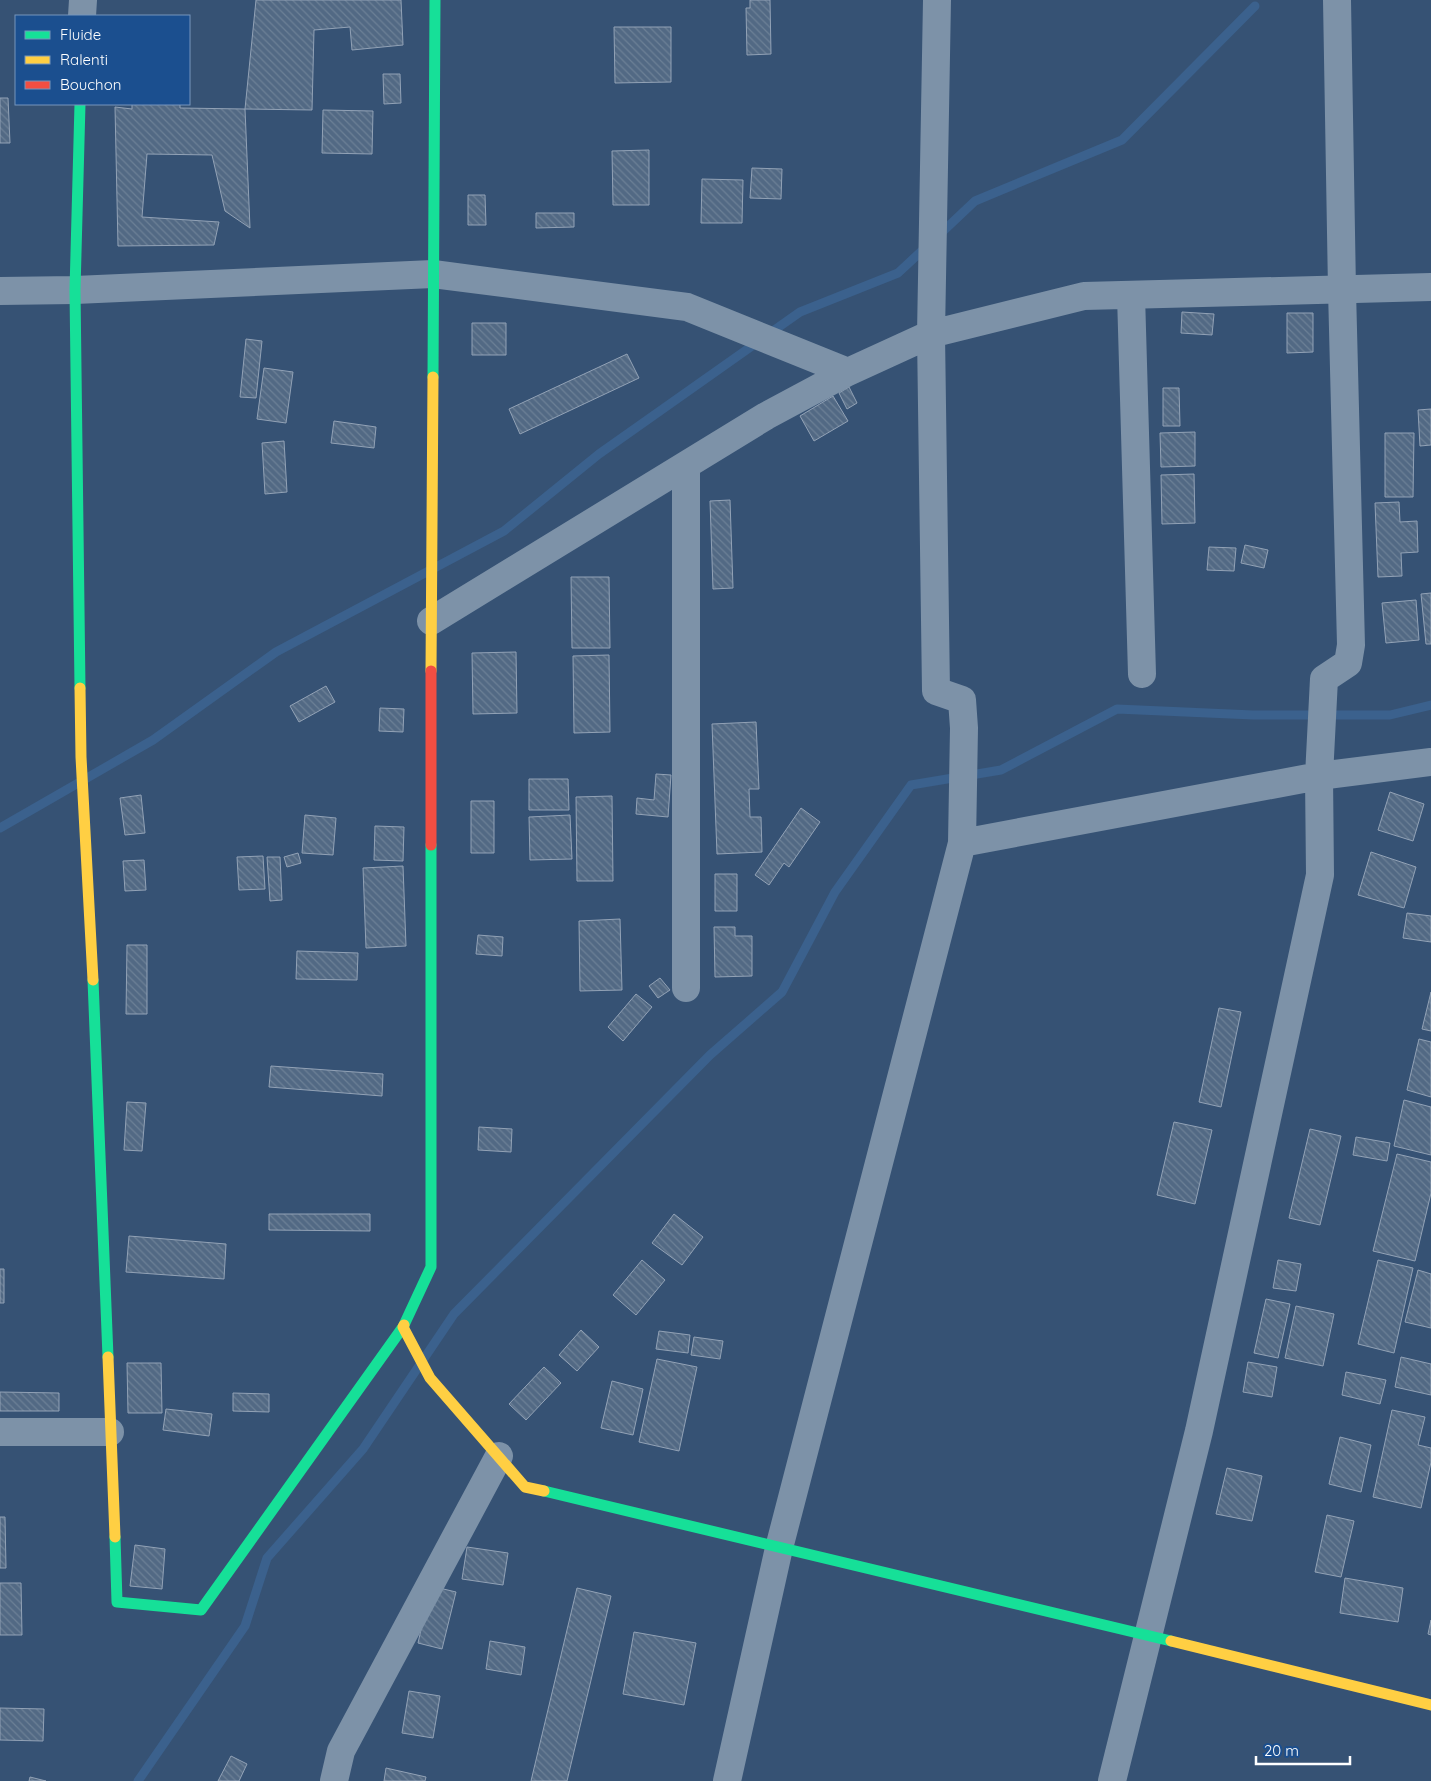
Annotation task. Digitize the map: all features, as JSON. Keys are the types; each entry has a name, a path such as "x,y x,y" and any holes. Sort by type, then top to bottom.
{"street":[{"path":"82,15 83,0"},
{"path":"80,105 75,290 81,757 93,971 117,1602 200,1610 403,1327 431,1267 431,620 435,0"},
{"path":"727,1781 779,1548 962,843 964,755 962,700 936,691 931,334 937,0"},
{"path":"1112,1781 1199,1431 1320,875 1318,776 1324,679 1348,663 1351,644 1337,0"},
{"path":"0,291 75,290 433,274 687,307 848,372"},
{"path":"431,620 766,416 848,372 931,334 1084,296 1431,287"},
{"path":"1130,295 1142,674"},
{"path":"686,465 686,988"},
{"path":"962,843 1318,776 1431,762"},
{"path":"403,1327 430,1378 525,1487 1148,1635 1431,1705"},
{"path":"0,1432 110,1432"},
{"path":"334,1781 341,1751 498,1456"}],"building":[{"path":"256,0 401,0 403,45 352,50 350,27 314,30 312,110 245,109"},
{"path":"750,0 770,0 771,54 747,55 746,8 750,8"},
{"path":"614,27 671,27 671,82 615,83"},
{"path":"383,74 400,74 401,103 384,104"},
{"path":"0,98 8,98 10,143 0,143"},
{"path":"132,105 180,105 180,108 245,109 250,228 225,211 212,155 147,154 142,217 219,222 214,245 118,246 115,107 132,109"},
{"path":"323,110 373,111 372,154 322,153"},
{"path":"649,150 649,205 613,205 612,151"},
{"path":"752,168 782,169 781,199 750,198"},
{"path":"702,179 743,180 742,223 701,223"},
{"path":"468,195 485,195 486,225 468,225"},
{"path":"536,213 574,213 574,227 536,228"},
{"path":"1182,312 1214,314 1212,335 1181,333"},
{"path":"1287,313 1313,313 1313,352 1287,353"},
{"path":"472,323 506,323 506,355 472,355"},
{"path":"246,339 262,341 256,398 240,397"},
{"path":"627,354 639,378 520,434 509,409"},
{"path":"264,368 293,372 286,423 257,419"},
{"path":"849,387 857,403 847,409 839,393"},
{"path":"1163,388 1179,388 1180,426 1163,426"},
{"path":"833,396 848,421 814,441 800,416"},
{"path":"1431,409 1431,445 1420,446 1418,410"},
{"path":"334,421 376,427 374,448 331,443"},
{"path":"1195,432 1195,466 1161,467 1160,433"},
{"path":"1385,433 1414,433 1413,497 1385,497"},
{"path":"284,441 287,492 265,494 262,443"},
{"path":"1194,474 1195,523 1162,524 1161,475"},
{"path":"730,500 733,588 713,589 710,501"},
{"path":"1399,502 1400,522 1417,521 1418,552 1401,553 1402,576 1378,577 1375,503"},
{"path":"1245,545 1268,550 1264,568 1241,563"},
{"path":"1209,547 1236,548 1234,571 1207,570"},
{"path":"571,577 609,577 610,648 572,648"},
{"path":"1431,593 1431,644 1426,644 1421,594"},
{"path":"1416,600 1419,640 1386,643 1382,603"},
{"path":"516,652 517,713 473,714 472,653"},
{"path":"609,655 610,732 574,733 573,656"},
{"path":"326,686 335,702 299,722 290,706"},
{"path":"380,708 404,709 403,732 379,731"},
{"path":"756,722 759,789 749,789 750,817 761,817 762,852 717,854 712,724"},
{"path":"656,774 671,775 668,817 636,814 637,798 654,800"},
{"path":"529,779 568,779 569,810 529,810"},
{"path":"1390,792 1424,804 1413,841 1378,830"},
{"path":"141,795 145,833 125,835 120,798"},
{"path":"612,796 613,881 577,881 576,797"},
{"path":"471,801 494,801 494,853 471,853"},
{"path":"801,808 820,822 789,867 784,863 769,885 755,875"},
{"path":"305,815 336,818 333,855 302,853"},
{"path":"570,815 572,859 530,860 529,817"},
{"path":"375,826 404,827 403,861 374,860"},
{"path":"1371,852 1416,867 1404,908 1358,895"},
{"path":"298,853 301,863 287,867 284,857"},
{"path":"263,856 265,889 239,890 237,857"},
{"path":"267,857 280,857 282,900 270,901"},
{"path":"144,860 146,890 125,891 123,861"},
{"path":"403,866 406,946 366,948 363,868"},
{"path":"715,874 737,874 737,911 715,911"},
{"path":"1407,913 1431,916 1431,942 1403,938"},
{"path":"620,919 622,990 580,991 579,921"},
{"path":"714,927 735,927 735,936 752,936 752,976 715,977"},
{"path":"478,935 503,937 502,956 476,954"},
{"path":"127,945 147,945 147,1014 126,1014"},
{"path":"297,951 358,953 357,980 296,979"},
{"path":"660,978 670,990 658,998 649,986"},
{"path":"1431,992 1431,1031 1422,1029"},
{"path":"636,994 652,1007 623,1041 608,1027"},
{"path":"1219,1008 1241,1012 1221,1107 1199,1102"},
{"path":"1419,1039 1431,1042 1431,1097 1407,1090"},
{"path":"271,1066 383,1074 382,1096 269,1087"},
{"path":"1404,1100 1431,1107 1431,1155 1394,1146"},
{"path":"127,1102 146,1103 142,1151 124,1150"},
{"path":"1174,1122 1212,1130 1195,1204 1157,1195"},
{"path":"479,1127 512,1129 511,1152 478,1150"},
{"path":"1310,1129 1341,1136 1320,1225 1289,1218"},
{"path":"1356,1137 1390,1143 1387,1161 1353,1155"},
{"path":"1397,1154 1431,1162 1431,1193 1415,1261 1373,1251"},
{"path":"269,1214 370,1214 370,1231 269,1230"},
{"path":"674,1214 703,1237 682,1265 652,1243"},
{"path":"129,1236 226,1244 224,1279 126,1272"},
{"path":"642,1260 665,1280 636,1315 613,1295"},
{"path":"1278,1260 1301,1264 1296,1291 1273,1288"},
{"path":"1378,1260 1413,1268 1394,1353 1358,1344"},
{"path":"0,1269 4,1269 4,1303 0,1303"},
{"path":"1418,1270 1431,1274 1431,1328 1405,1322"},
{"path":"1266,1299 1290,1304 1278,1358 1254,1353"},
{"path":"1296,1306 1334,1314 1323,1366 1285,1358"},
{"path":"581,1330 599,1347 577,1371 559,1355"},
{"path":"659,1331 690,1335 688,1353 656,1349"},
{"path":"694,1337 723,1341 720,1359 691,1355"},
{"path":"1401,1357 1431,1364 1431,1395 1395,1387"},
{"path":"657,1359 697,1367 679,1451 639,1442"},
{"path":"1248,1362 1277,1367 1272,1397 1243,1392"},
{"path":"127,1363 161,1363 162,1413 128,1413"},
{"path":"544,1367 561,1383 526,1420 509,1404"},
{"path":"1346,1372 1386,1380 1380,1404 1342,1395"},
{"path":"612,1381 643,1389 633,1435 601,1428"},
{"path":"0,1392 59,1393 59,1411 0,1411"},
{"path":"233,1393 269,1394 269,1412 233,1411"},
{"path":"166,1409 212,1414 209,1436 163,1430"},
{"path":"1392,1410 1425,1417 1418,1445 1431,1448 1431,1462 1421,1508 1373,1497"},
{"path":"1340,1437 1371,1445 1361,1492 1329,1484"},
{"path":"1227,1468 1262,1476 1252,1521 1216,1514"},
{"path":"1327,1515 1354,1521 1341,1577 1315,1572"},
{"path":"0,1517 5,1517 6,1568 0,1568"},
{"path":"135,1545 165,1549 162,1589 130,1586"},
{"path":"467,1547 508,1553 503,1585 462,1579"},
{"path":"1345,1578 1403,1588 1398,1622 1340,1613"},
{"path":"0,1583 21,1583 22,1635 0,1635"},
{"path":"431,1586 456,1592 442,1649 418,1643"},
{"path":"577,1588 611,1596 567,1781 531,1781"},
{"path":"1431,1620 1431,1635 1428,1634"},
{"path":"634,1632 696,1643 684,1705 623,1694"},
{"path":"490,1641 525,1647 521,1675 486,1669"},
{"path":"409,1691 440,1696 433,1738 402,1733"},
{"path":"0,1708 44,1709 43,1741 0,1740"},
{"path":"231,1756 247,1764 239,1781 218,1781"},
{"path":"386,1768 426,1777 425,1781 384,1781"},
{"path":"30,1777 46,1781 29,1781"}],"waterway":[{"path":"939,235 975,201 1122,140 1255,6"},
{"path":"0,828 153,740 276,652 504,531 599,454 800,312 898,273 927,246"},
{"path":"138,1781 245,1626 267,1558 363,1449 454,1314 710,1055 782,992 835,892 911,785 1001,770 1117,709 1253,715 1390,715 1431,705"}],"traffic: fast":[{"path":"433,377 435,0"},
{"path":"80,105 75,290 80,688"},
{"path":"404,1325 431,1267 431,845"},
{"path":"93,980 108,1357"},
{"path":"115,1537 117,1602 201,1610 403,1327"},
{"path":"544,1491 1171,1641"}],"traffic: slow":[{"path":"431,671 433,377"},
{"path":"80,688 81,757 93,980"},
{"path":"404,1325 403,1327 430,1378 525,1487 544,1491"},
{"path":"108,1357 115,1537"},
{"path":"1171,1641 1431,1705"}],"traffic: jam":[{"path":"431,671 431,845"}]}
